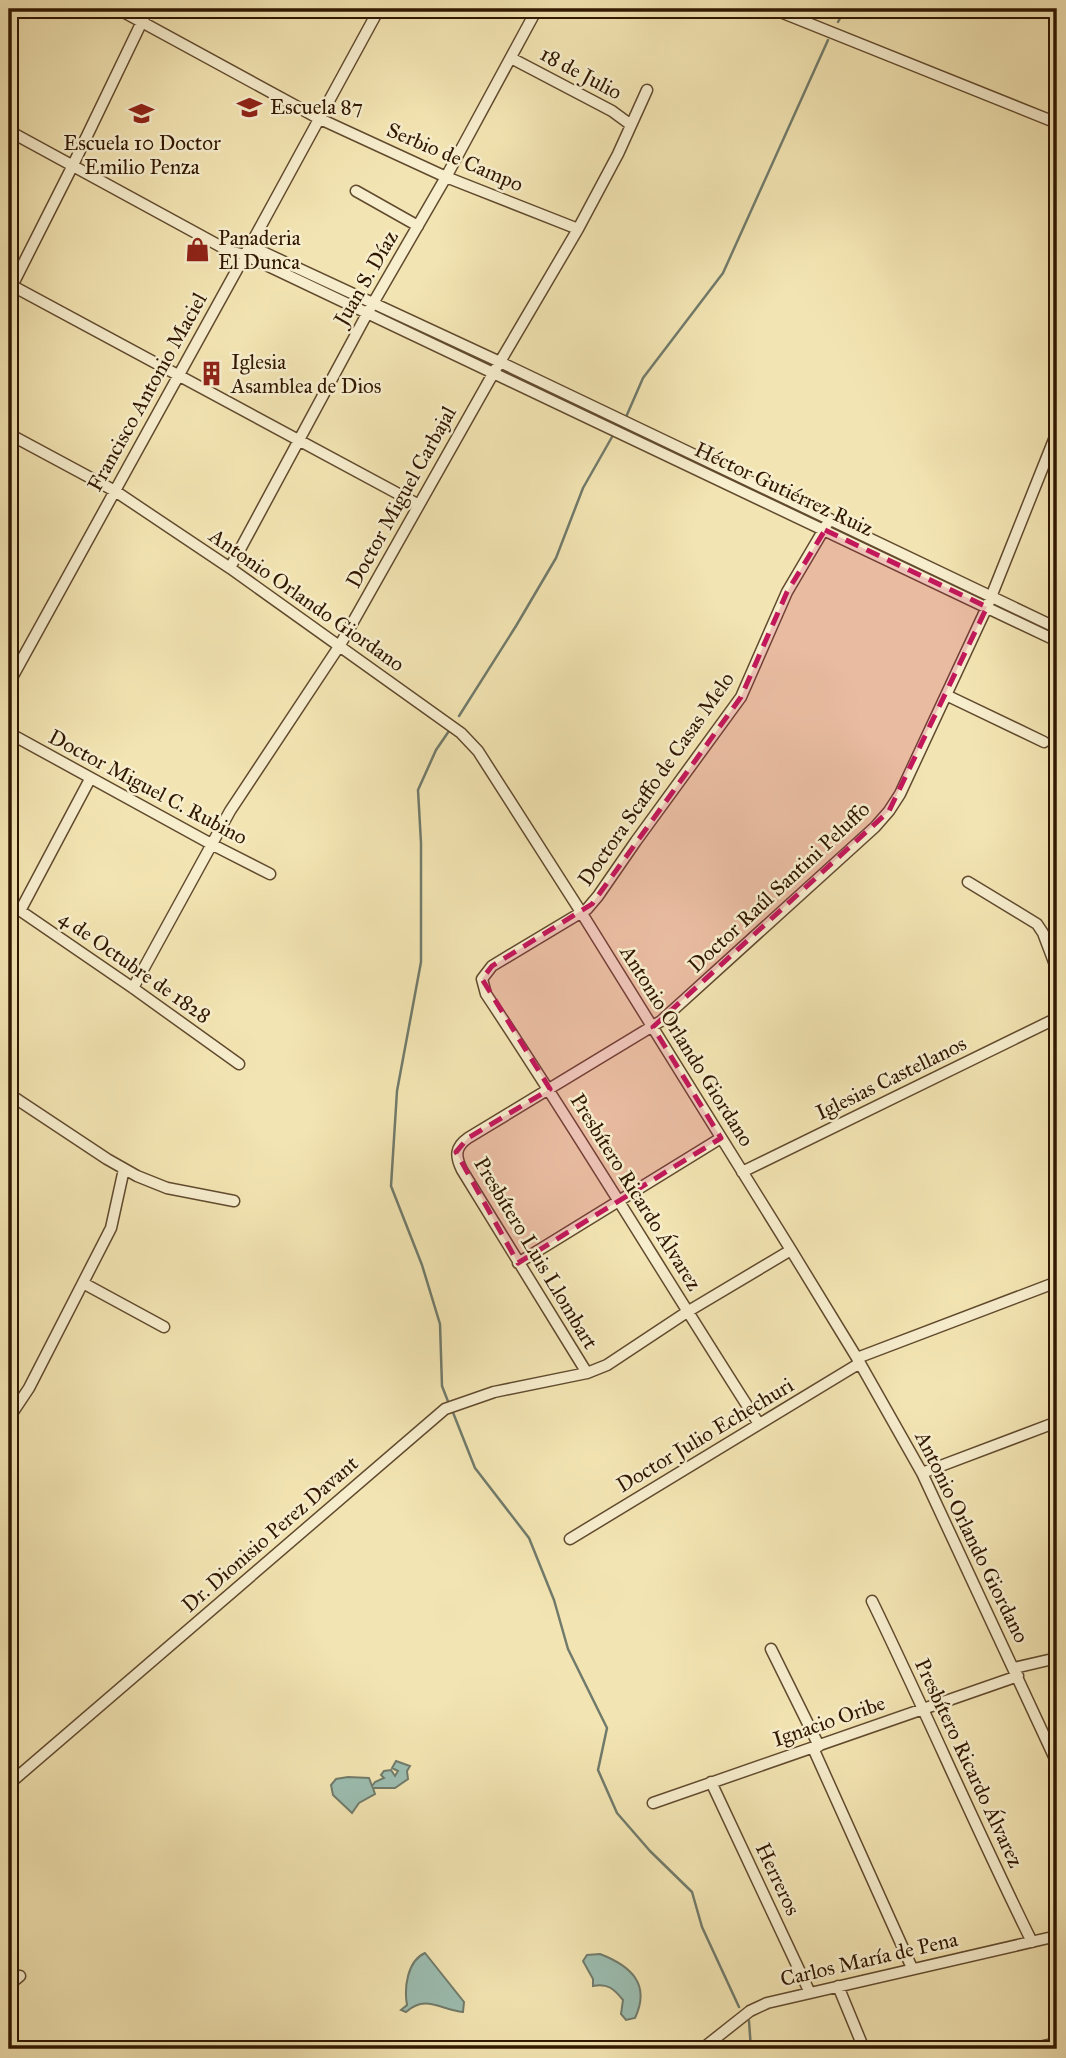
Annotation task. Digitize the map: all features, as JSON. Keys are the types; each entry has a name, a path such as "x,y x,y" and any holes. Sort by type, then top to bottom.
{"street":[{"name":"Serbio de Campo","path":"118,9 318,118 446,177 578,229"},
{"path":"148,9 72,167 10,285 419,505"},
{"name":"Francisco Antonio Maciel","path":"9,683 379,9"},
{"name":"Juan S. Díaz","path":"230,568 368,312 446,177 537,9"},
{"path":"773,9 1057,122"},
{"name":"18 de Julio","path":"511,58 612,111 631,125"},
{"name":"Doctor Miguel Carbajal","path":"133,988 230,811 340,645 578,229 618,154 647,90"},
{"path":"9,131 229,251 248,251"},
{"path":"356,191 418,226"},
{"name":"Héctor Gutiérrez Ruiz","path":"248,251 494,372 1057,628"},
{"name":"Héctor Gutiérrez Ruiz","path":"248,251 502,363 1057,641"},
{"name":"Doctor Raúl Santini Peluffo","path":"456,1152 468,1138 670,1014 882,820 900,794 987,607 1057,432"},
{"name":"Antonio Orlando Giordano","path":"9,434 115,491 230,568 340,645 470,742 485,760 858,1360 922,1473 1057,1763"},
{"name":"Doctora Scaffo de Casas Melo","path":"482,979 492,966 592,904 740,697 787,592 827,524"},
{"path":"946,695 1044,742"},
{"name":"Doctor Miguel C. Rubino","path":"9,733 270,874"},
{"path":"20,911 90,779"},
{"path":"968,882 1037,924 1057,971"},
{"name":"4 de Octubre de 1828","path":"9,903 239,1064"},
{"name":"Presbítero Ricardo Álvarez","path":"482,979 486,994 550,1089 759,1424"},
{"name":"Iglesias Castellanos","path":"742,1172 1057,1018"},
{"path":"9,1094 137,1176 167,1188 234,1201"},
{"path":"518,1263 721,1138"},
{"name":"Presbítero Luis Llombart","path":"456,1152 462,1170 587,1373"},
{"path":"9,1418 29,1388 111,1228 124,1169"},
{"name":"Dr. Dionisio Perez Davant","path":"9,1784 445,1409 494,1392 587,1373 607,1365 687,1312 791,1250"},
{"name":"Doctor Julio Echechuri","path":"570,1539 858,1360 1057,1282"},
{"path":"83,1283 164,1327"},
{"path":"922,1473 1057,1422"},
{"name":"Presbítero Ricardo Álvarez","path":"872,1601 925,1709 975,1825 1031,1941"},
{"path":"771,1649 912,1968"},
{"name":"Ignacio Oribe","path":"653,1802 925,1709 1057,1658"},
{"name":"Herreros","path":"710,1782 810,1993"},
{"name":"Carlos María de Pena","path":"702,2049 758,2006 1057,1936"},
{"path":"9,1985 20,1976"},
{"path":"838,1986 864,2049"},
{"path":"1030,2049 1057,2043"}],"highlighted area":[{"path":"825,530 987,607 889,811 653,1027 721,1138 518,1263 456,1152 468,1138 550,1089 482,979 492,966 592,904 741,697 787,592"}],"water":[{"path":"396,1761 410,1766 407,1771 408,1779 395,1788 373,1788 375,1794 359,1803 352,1813 333,1795 331,1785 336,1779 369,1778 372,1786 384,1778 381,1775 384,1771 391,1770 395,1776 398,1771 392,1768"},
{"path":"425,1953 464,2002 463,2012 427,2004 420,2004 406,2012 401,2010 407,2005 406,1991 411,1968"},
{"path":"600,1954 621,1964 635,1978 641,1995 635,2018 626,2020 621,2014 623,2000 614,1990 603,1985 593,1986 593,1979 583,1961 587,1955"}],"waterway":[{"path":"838,22 845,9"},
{"path":"626,417 643,378 723,273 828,40"},
{"path":"459,716 556,558 583,488 612,437"},
{"path":"449,731 436,750 418,790 421,962 397,1091 391,1186 422,1265 440,1324 442,1386 449,1404"},
{"path":"452,1410 475,1468 529,1538 554,1600 568,1649 607,1728 598,1770 617,1813 650,1851 692,1892 702,1927 739,2007"},
{"path":"749,2021 751,2049"}],"place":[{"name":"Escuela 87","path":"250,107"},
{"name":"Escuela 10 Doctor Emilio Penza","path":"142,114"},
{"name":"Panaderia El Dunca","path":"198,250"},
{"name":"Iglesia Asamblea de Dios","path":"211,374"}]}
